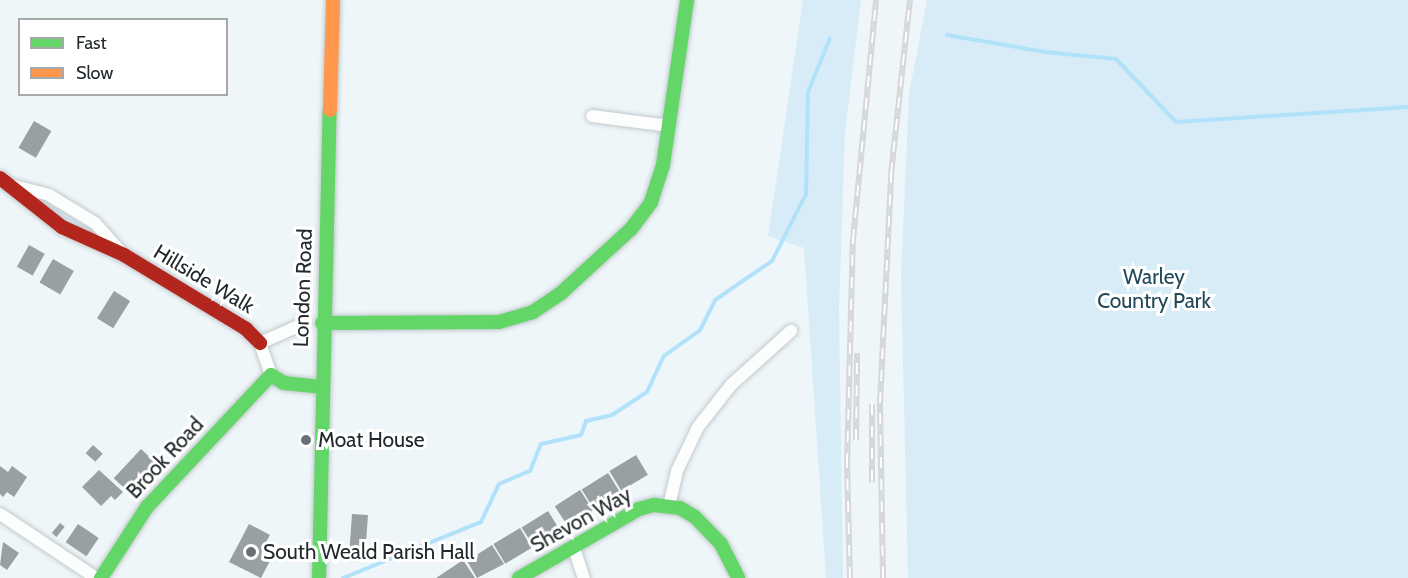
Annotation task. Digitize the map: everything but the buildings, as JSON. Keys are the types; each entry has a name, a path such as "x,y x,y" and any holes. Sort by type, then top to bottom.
{"street":[{"name":"London Road","path":"319,578 322,323 333,0"},
{"path":"322,323 499,322 546,305 641,217 658,183 669,126 687,0"},
{"path":"592,116 669,126"},
{"name":"Hillside Walk","path":"0,178 62,227 124,255 246,329 260,343"},
{"name":"Hillside Walk","path":"13,186 49,195 86,218 124,255"},
{"path":"303,324 260,343 271,375 284,382 321,387"},
{"path":"738,578 730,558 709,530 680,508 669,506 677,471 698,427 731,385 791,331"},
{"name":"Brook Road","path":"101,578 147,507 271,375"},
{"name":"Shevon Way","path":"519,578 639,509 669,506"},
{"path":"0,514 96,578"},
{"path":"574,548 584,578"}],"green space":[{"path":"803,0 861,0 845,133 839,310 843,578 826,578 804,248 768,236"},
{"name":"Warley Country Park","path":"927,0 1408,0 1408,578 908,578 901,276 909,94"},
{"path":"30,193 47,199 92,231 90,235 72,228"}],"waterway":[{"path":"947,35 1045,52 1116,59 1176,122 1408,107"},
{"path":"343,578 481,522 499,484 530,471 541,444 581,435 586,421 612,415 647,392 664,356 700,330 715,300 772,261 806,194 808,92 830,38"}],"railway":[{"path":"850,578 847,464 853,240 876,0"},
{"path":"883,578 880,403 891,174 910,0"},
{"path":"856,440 857,353"},
{"path":"872,404 872,482"}],"traffic: fast":[{"path":"322,323 499,322 533,312 560,294 631,229 651,202 663,165 687,0"},
{"path":"319,578 330,110"},
{"path":"101,578 147,507 271,375 284,383 321,387"},
{"path":"519,578 639,509 654,505 680,508 695,517 721,544 738,578"}],"traffic: slow":[{"path":"330,110 333,0"}],"traffic: jam":[{"path":"0,178 62,227 124,255 246,329 260,343"}],"place":[{"name":"Moat House","path":"306,440"},
{"name":"South Weald Parish Hall","path":"251,552"}]}
